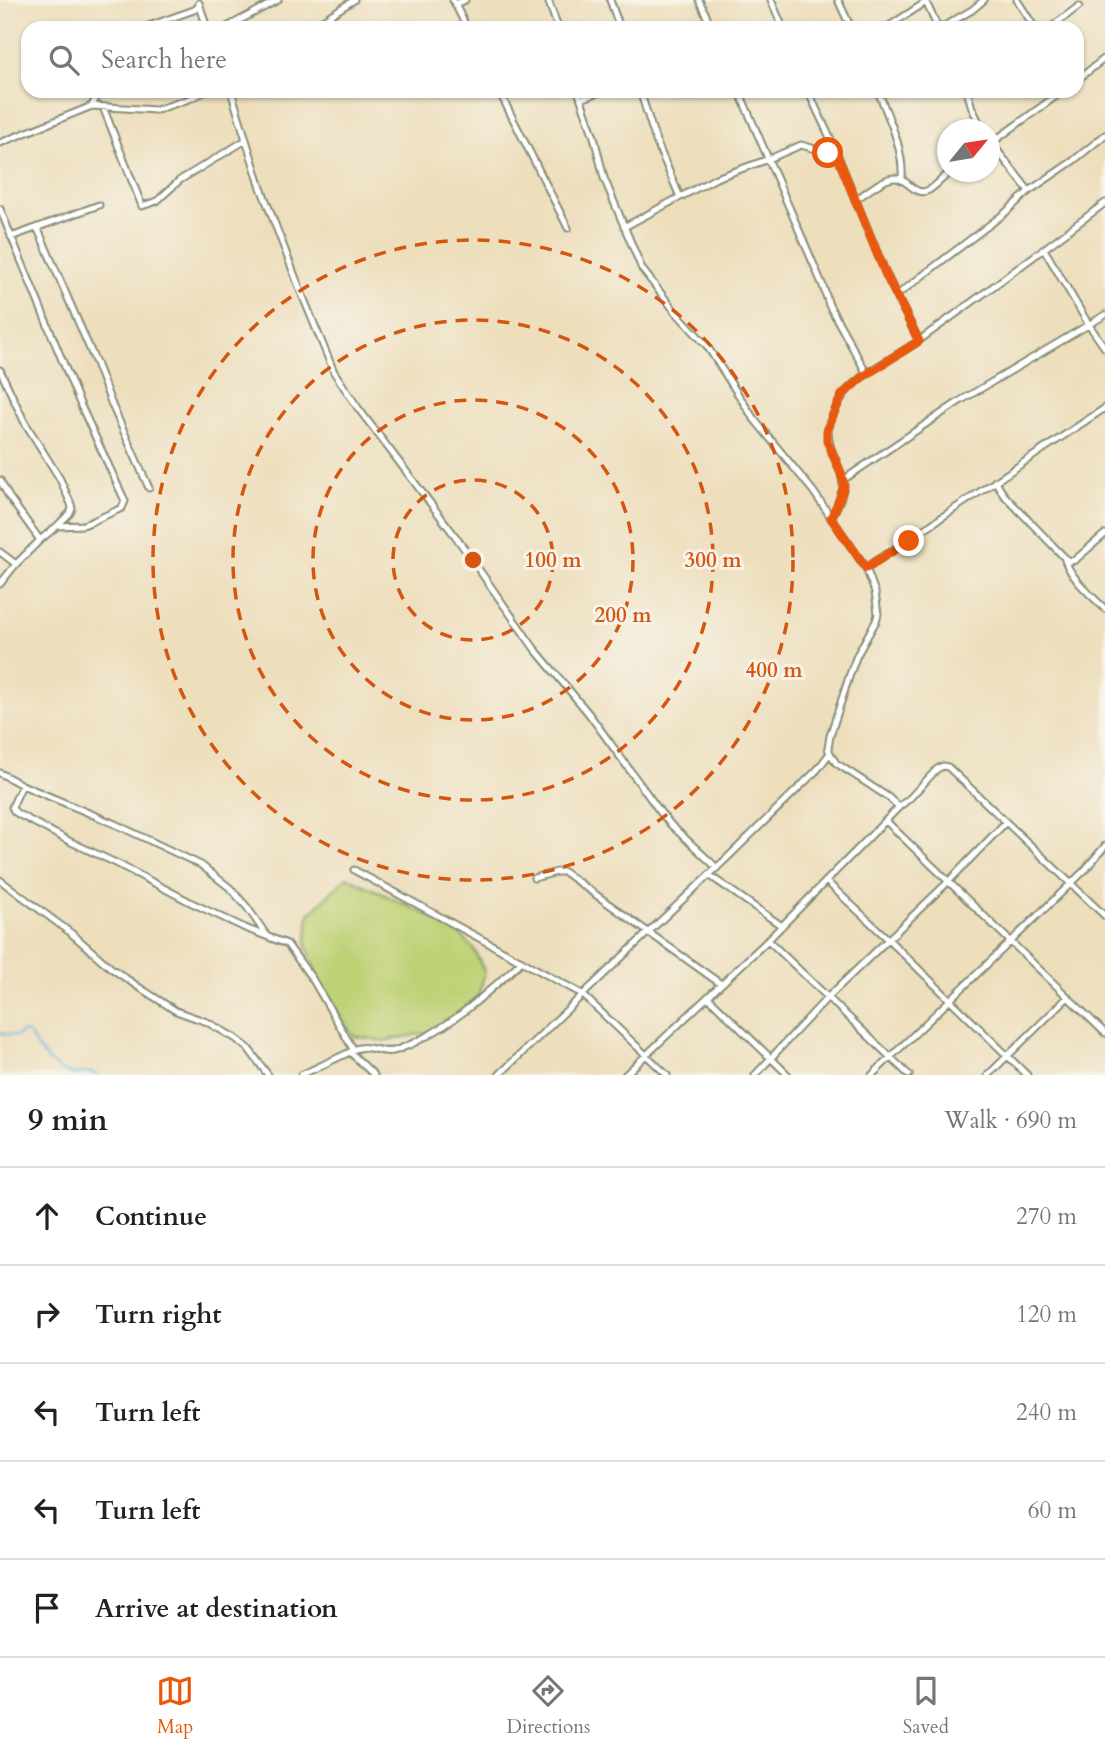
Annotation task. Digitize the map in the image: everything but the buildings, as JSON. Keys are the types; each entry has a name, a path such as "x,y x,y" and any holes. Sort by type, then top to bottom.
{"street":[{"path":"238,21 278,0"},
{"path":"321,21 354,0"},
{"path":"464,21 454,2 465,0"},
{"path":"548,0 556,21"},
{"path":"610,0 618,21"},
{"path":"699,0 709,21"},
{"path":"771,0 780,21"},
{"path":"838,0 848,21"},
{"path":"952,21 984,0"},
{"path":"1017,0 1030,21"},
{"path":"163,21 194,10 199,1"},
{"path":"199,1 205,21"},
{"path":"896,21 925,1 935,21"},
{"path":"1059,21 1079,6"},
{"path":"1084,74 1105,58"},
{"path":"92,106 96,98"},
{"path":"0,143 92,106 156,110 191,98"},
{"path":"233,98 260,185 291,268 338,378 534,648 589,714 661,813 717,868"},
{"path":"503,98 568,228"},
{"path":"642,98 656,141 680,197"},
{"path":"742,98 829,305 867,374"},
{"path":"811,98 886,275 919,341"},
{"path":"881,98 898,145 902,179"},
{"path":"969,98 978,119"},
{"path":"1000,135 1053,98"},
{"path":"581,99 604,178 642,269 707,346 754,419 813,491 866,568 875,592 878,614 857,655 828,748 840,766 899,807"},
{"path":"103,107 142,206 157,201 175,184 246,140"},
{"path":"897,295 1105,135"},
{"path":"624,227 716,178 801,145 837,155"},
{"path":"1000,155 1029,191"},
{"path":"855,200 894,177 902,179 917,191 931,189 939,182"},
{"path":"831,518 842,493 843,480 827,441 827,432 842,395 867,374 919,341 1105,203"},
{"path":"11,237 99,205"},
{"path":"0,209 80,406 125,501 122,508 83,525 57,526"},
{"path":"37,227 149,488"},
{"path":"1044,249 1105,348"},
{"path":"843,480 960,401 1105,314"},
{"path":"0,370 24,421 60,479 72,509 16,564 0,584"},
{"path":"866,568 1105,408"},
{"path":"0,480 40,540"},
{"path":"995,481 1004,495 1070,561 1105,534"},
{"path":"0,552 16,564"},
{"path":"1064,557 1068,569 1105,609"},
{"path":"499,1075 717,868 817,770 830,753"},
{"path":"625,1075 768,940 937,769 946,766 1105,916"},
{"path":"0,773 201,865 230,888 247,906 267,936"},
{"path":"22,785 12,807 18,814 192,903 287,944 313,980 352,1051 374,1075"},
{"path":"886,821 1105,1033"},
{"path":"755,1075 827,998 948,882 1006,822"},
{"path":"872,1075 1071,883 1105,846"},
{"path":"354,870 582,994 667,1075"},
{"path":"534,878 557,872 564,873 722,984"},
{"path":"709,875 782,926"},
{"path":"0,880 137,986 176,1011 207,1022 235,1038 248,1048 268,1075"},
{"path":"826,881 1027,1075"},
{"path":"768,940 909,1075"},
{"path":"302,1075 363,1046 388,1052 428,1036 468,1009 522,961"},
{"path":"708,996 788,1075"},
{"path":"988,1075 1068,997"}],"green space":[{"path":"347,877 460,934 474,949 485,973 478,996 455,1016 426,1033 383,1041 353,1036 322,988 306,944 309,914"}],"waterway":[{"path":"0,1033 16,1036 29,1033 41,1053 60,1069 68,1073 88,1072 97,1075"}],"route":[{"path":"828,153 837,155 867,232 919,341 861,378 842,395 827,432 827,441 844,486 831,518 866,568 909,541"}]}
